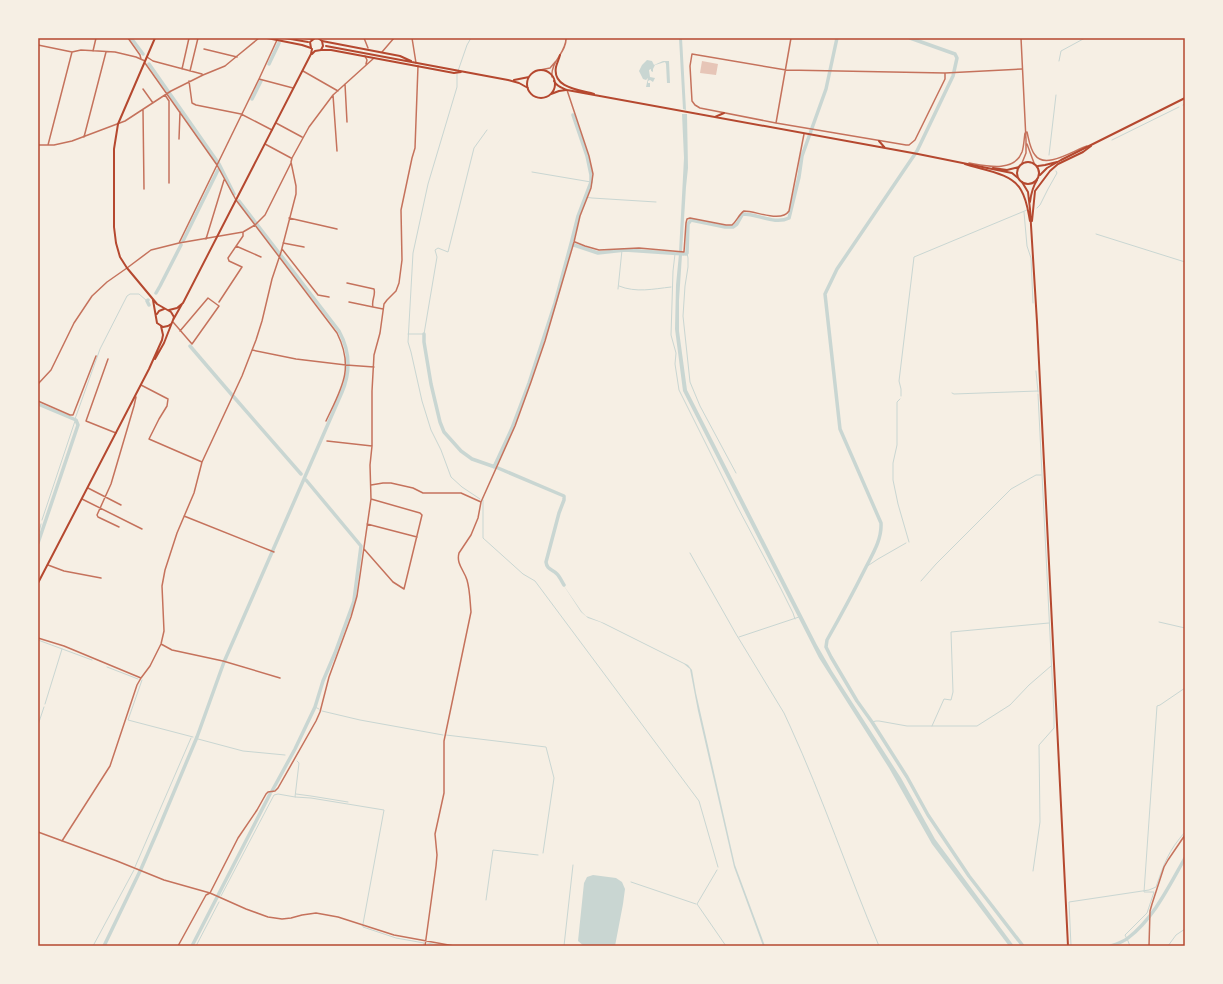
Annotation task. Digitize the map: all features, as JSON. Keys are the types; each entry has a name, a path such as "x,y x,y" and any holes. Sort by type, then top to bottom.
{"main road":[{"path":"155,38 118,124 114,149 114,227 120,257 127,268 157,304 164,309 169,310 177,308 183,303"},
{"path":"267,38 302,45 313,49 331,50 454,73 461,72"},
{"path":"285,38 308,42"},
{"path":"304,38 322,39 400,56 416,63"},
{"path":"38,583 140,385 164,343 173,322 294,88 313,49 310,43 315,38"},
{"path":"320,50 323,46 322,39"},
{"path":"326,46 508,80 520,83 528,88"},
{"path":"559,56 556,68 558,80 570,88 600,96"},
{"path":"508,80 519,80 529,77 540,70 547,72 559,88 567,90 978,166 1012,173 1022,182 1028,192 1030,209 1037,322 1068,946"},
{"path":"529,77 527,82 528,88 536,97 544,97 559,91 567,90"},
{"path":"550,94 554,88 554,81"},
{"path":"1030,209 1031,192 1033,186 1040,175 1047,168 1185,98"},
{"path":"715,118 724,113"},
{"path":"879,141 886,149"},
{"path":"1031,230 1033,196 1038,185 1053,167 1094,144"},
{"path":"1037,166 1062,160"},
{"path":"1018,178 1017,174 1019,167 1022,163 1028,161 1037,166 1040,175"},
{"path":"957,162 1003,176 1016,183 1024,197 1031,230"},
{"path":"978,166 1002,170 1019,167"},
{"path":"1022,182 1031,184 1037,180"},
{"path":"149,369 163,335 161,326 157,323 152,297"},
{"path":"156,315 159,311 164,309"},
{"path":"169,310 173,314 173,322"},
{"path":"161,326 168,326 173,322"}],"street":[{"path":"93,51 96,38"},
{"path":"128,38 140,55 141,60"},
{"path":"182,69 189,38"},
{"path":"190,71 198,38"},
{"path":"38,145 63,143 84,137 125,121 189,81 224,66 259,38"},
{"path":"364,38 368,48"},
{"path":"382,53 394,38"},
{"path":"412,38 416,63"},
{"path":"552,77 552,69 565,44 566,38"},
{"path":"776,123 791,38"},
{"path":"1021,38 1026,140 1026,153 1022,163"},
{"path":"179,243 277,40"},
{"path":"38,45 72,52 81,50 115,52 145,62 217,164 224,180 236,200 335,329 343,348 346,365 343,384 326,422"},
{"path":"204,49 237,57"},
{"path":"48,145 72,52"},
{"path":"84,137 106,52"},
{"path":"945,73 945,79 913,143 906,146 700,108 694,105 692,101 690,66 692,54 786,70 945,73 1022,69"},
{"path":"364,56 367,60 365,66"},
{"path":"540,70 550,68 559,56"},
{"path":"147,57 153,61 203,75"},
{"path":"38,384 51,370 74,324 92,296 107,282 151,250 179,243 243,232 259,222 269,207 302,137 333,95 374,58"},
{"path":"178,946 206,895 210,893 238,838 266,794 268,792 275,791 278,788 316,721 320,712 328,677 354,610 371,499 370,465 372,446 372,391 374,355 380,333 383,309 387,300 396,291 399,280 402,260 401,210 412,158 416,148 418,66"},
{"path":"303,70 338,91"},
{"path":"259,79 294,88"},
{"path":"189,81 192,103 241,114 272,130"},
{"path":"345,84 347,122"},
{"path":"143,89 153,103"},
{"path":"425,946 437,855 435,834 444,793 444,741 471,612 467,579 459,566 458,556 471,535 478,518 481,502 515,426 531,382 574,244 580,216 592,182 593,174 589,156 567,90"},
{"path":"167,94 169,100 169,183"},
{"path":"333,95 337,151"},
{"path":"143,110 144,189"},
{"path":"179,139 180,112"},
{"path":"276,123 302,137"},
{"path":"1025,128 1032,150 1037,158 1042,161 1052,160 1094,144"},
{"path":"957,162 993,166 1013,163 1020,156 1023,149 1025,128"},
{"path":"574,244 599,250 639,248 683,253 687,219 690,218 732,225 744,211 774,217 787,215 805,134"},
{"path":"1026,140 1029,153 1034,163"},
{"path":"265,144 292,158"},
{"path":"62,842 110,766 135,690 141,678 150,666 161,644 164,631 163,580 177,533 194,493 202,462 242,376 262,321 272,279 296,194 296,186 291,162"},
{"path":"206,239 224,180"},
{"path":"289,218 337,229"},
{"path":"219,302 242,267 229,261 228,258 243,236 243,232"},
{"path":"283,243 304,247"},
{"path":"236,246 261,257"},
{"path":"281,250 318,295 329,297"},
{"path":"347,283 374,289 373,307"},
{"path":"173,322 180,331 192,344 219,306 208,298 180,331"},
{"path":"349,302 383,309"},
{"path":"252,350 296,359 350,366 374,367"},
{"path":"38,401 73,415 96,356"},
{"path":"108,359 86,421 116,433"},
{"path":"140,385 168,399 168,403 149,439 202,462"},
{"path":"119,527 97,516 111,484 134,406 136,393"},
{"path":"327,441 372,446"},
{"path":"371,485 391,483 413,488 423,493 461,493 481,502"},
{"path":"88,488 120,505"},
{"path":"82,499 142,529"},
{"path":"364,549 393,582 404,589 422,515 420,513 371,499"},
{"path":"184,516 274,552"},
{"path":"367,524 416,537"},
{"path":"48,565 64,571 101,578"},
{"path":"38,638 64,646 141,678"},
{"path":"161,644 172,650 223,661 280,678"},
{"path":"38,832 164,880 210,893 268,917 282,919 316,913 338,917 394,935 454,946"},
{"path":"1149,946 1152,904 1164,867 1185,835"}],"shaded area":[{"path":"679,38 682,38 686,110 683,109"},
{"path":"647,60 652,61 654,65 663,61 669,61 670,83 667,83 665,62 655,65 653,72 651,69 649,70 650,77 655,78 653,82 650,80 648,81 648,83 650,83 650,87 646,87 648,78 646,80 643,79 639,71"},
{"path":"682,114 687,114 688,168 682,252 679,252 684,158"},
{"path":"679,254 682,255 679,300 679,331 687,390 817,645 832,671 901,778 935,839 1014,946 1009,946 932,844 889,768 819,658 683,391 675,329 676,285"},
{"path":"562,583 586,616 604,623 688,665 692,670 735,865 765,946 763,946 734,867 698,711 690,669 684,664 600,622 588,618 581,612"},
{"path":"593,875 616,878 622,882 625,889 615,946 584,946 578,941 584,883 587,877"}],"building":[{"path":"702,61 718,64 716,75 700,73"}],"waterway":[{"path":"131,38 143,54"},
{"path":"458,71 471,38"},
{"path":"686,254 688,224 691,220 725,227 733,227 737,224 743,214 749,214 772,220 784,220 789,218 799,177 802,156 826,89 837,38"},
{"path":"910,38 955,54 957,58 953,76 917,151 837,269 825,294 840,429 881,523 880,535 876,547 827,640 826,647 857,701 907,777 928,815 969,876 1023,946"},
{"path":"1059,61 1061,51 1085,38"},
{"path":"269,64 279,43"},
{"path":"149,64 219,164 234,194"},
{"path":"457,74 457,87 428,184 413,253 408,342 422,401 431,430 441,450 451,477 462,487 480,499"},
{"path":"252,99 261,81"},
{"path":"1049,155 1056,95"},
{"path":"1112,140 1179,107"},
{"path":"494,467 512,428 529,383 555,303 578,216 591,182 587,156 573,115"},
{"path":"408,334 424,334 437,257 435,250 438,248 448,252 474,148 487,130"},
{"path":"183,241 218,170"},
{"path":"1037,208 1057,173 1056,171"},
{"path":"532,172 591,182"},
{"path":"585,197 656,202"},
{"path":"104,946 158,830 197,737 224,662 342,392 347,376 347,354 339,331 239,201"},
{"path":"901,396 899,381 914,257 1027,210"},
{"path":"1024,212 1027,246 1031,258 1033,303"},
{"path":"1096,234 1185,262"},
{"path":"571,244 598,253 625,250 684,254"},
{"path":"156,293 181,245"},
{"path":"618,289 622,250"},
{"path":"687,253 688,267 683,316 690,382 700,406 736,473"},
{"path":"675,254 671,335 676,353 675,364 679,390 795,619"},
{"path":"619,286 638,290 671,287"},
{"path":"75,419 100,349 127,296 130,294 139,294 147,301"},
{"path":"148,300 149,305"},
{"path":"424,334 431,384 440,422 444,432 461,451 472,459 495,467"},
{"path":"190,346 232,395"},
{"path":"1036,371 1038,392"},
{"path":"952,393 1038,391"},
{"path":"1033,871 1040,822 1039,745 1054,728 1038,394"},
{"path":"233,396 301,474"},
{"path":"900,399 897,402 897,445 893,463 893,480 909,542"},
{"path":"38,404 76,420 78,425 38,543"},
{"path":"42,520 75,421"},
{"path":"498,468 564,496 546,562 547,567 557,574 564,585"},
{"path":"921,581 1011,489 1036,475 1041,475"},
{"path":"306,480 361,546 354,600"},
{"path":"483,500 483,538 523,574 535,581 699,801 718,867"},
{"path":"38,537 41,524"},
{"path":"866,567 906,543"},
{"path":"690,553 736,634 784,713 802,753 879,946"},
{"path":"272,791 295,749 315,707 323,681 354,601"},
{"path":"739,637 799,617"},
{"path":"1159,622 1185,628"},
{"path":"932,726 944,699 951,700 953,692 951,632 1049,623"},
{"path":"38,640 92,660"},
{"path":"45,704 62,649"},
{"path":"872,722 879,721 907,726 977,726 1010,705 1029,685 1051,666"},
{"path":"107,667 138,679"},
{"path":"142,680 128,720 193,737"},
{"path":"1130,946 1125,935 1147,913 1154,892 1144,892 1157,706 1185,688"},
{"path":"38,725 44,707"},
{"path":"315,707 319,709"},
{"path":"322,711 360,720 443,735"},
{"path":"446,735 546,747 554,778 543,853"},
{"path":"135,867 191,738"},
{"path":"198,739 243,751 285,755"},
{"path":"297,761 299,763 295,797 311,798 384,810 363,924"},
{"path":"192,946 270,794"},
{"path":"221,896 274,795 278,794 295,797"},
{"path":"296,794 348,802"},
{"path":"1071,946 1069,902 1149,890 1156,887 1167,858 1174,845 1185,832"},
{"path":"486,900 493,850 538,855"},
{"path":"1111,946 1126,939 1146,921 1167,890 1185,858"},
{"path":"564,946 573,865"},
{"path":"93,946 134,870"},
{"path":"717,870 697,904 726,946"},
{"path":"631,882 696,904"},
{"path":"196,946 219,902"},
{"path":"363,926 396,938 424,943 423,946"},
{"path":"1168,946 1176,935 1185,929"},
{"path":"427,943 444,946"}]}
